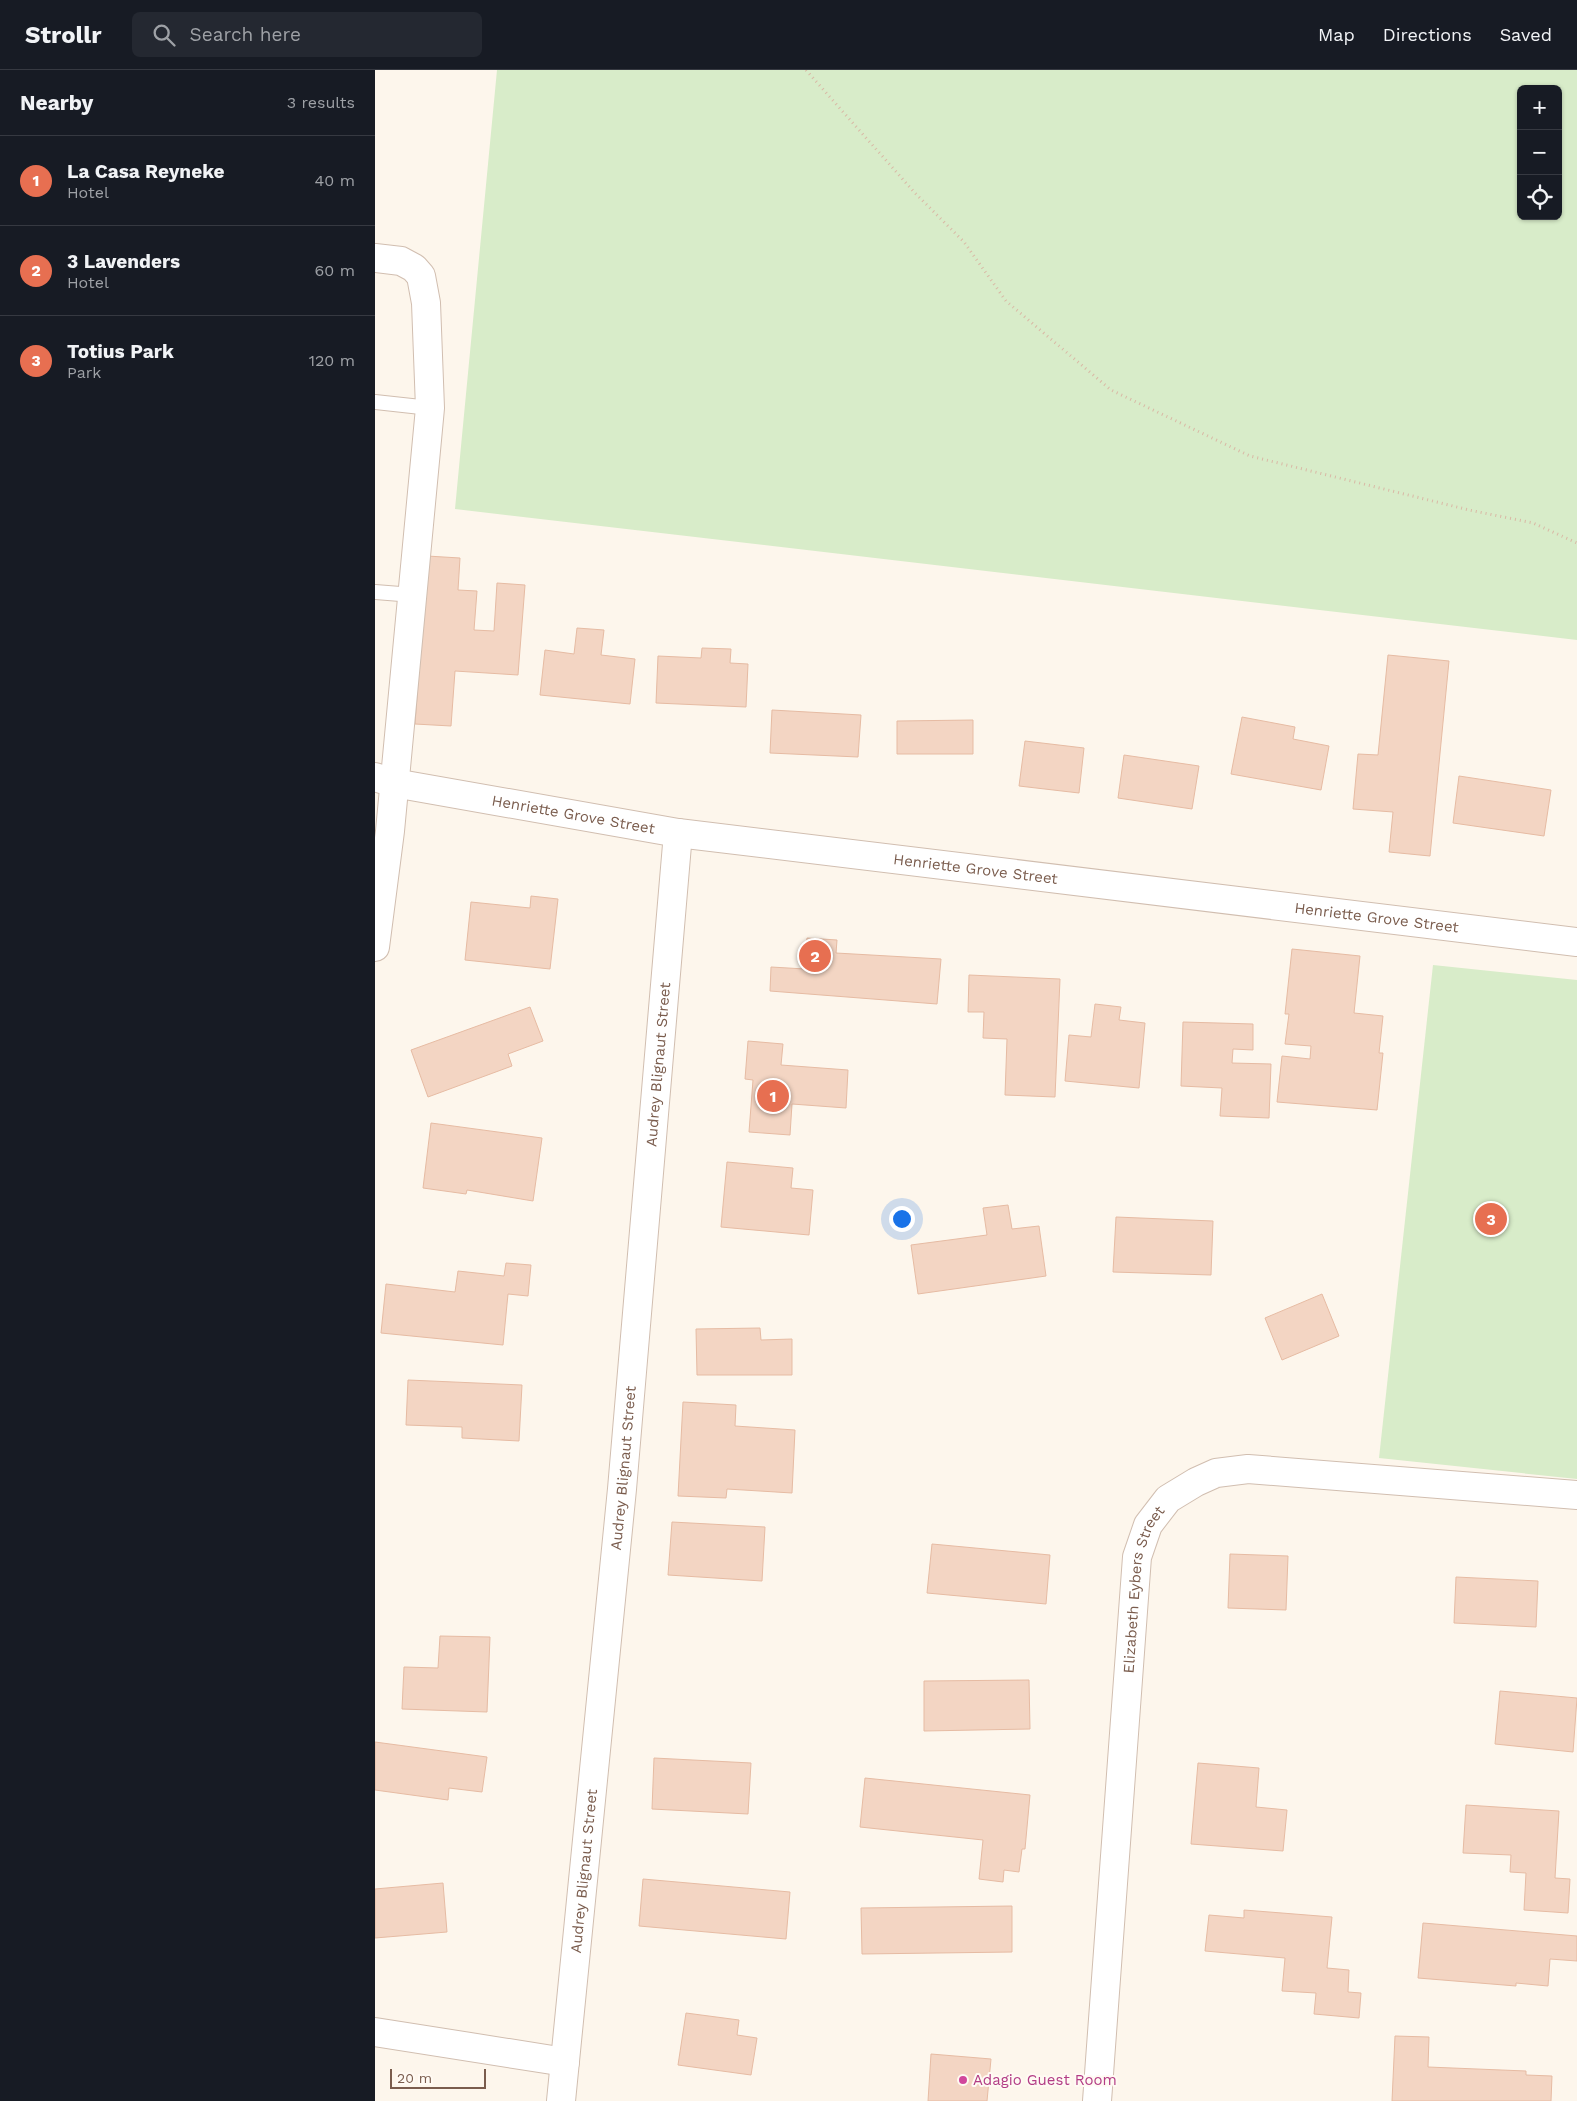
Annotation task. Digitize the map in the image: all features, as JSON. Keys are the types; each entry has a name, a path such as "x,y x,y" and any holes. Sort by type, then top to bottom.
{"street":[{"path":"375,258 401,261 414,268 421,276 426,303 430,408 413,595 384,780 390,831 375,946"},
{"name":"Henriette Grove Street","path":"384,780 678,833 1577,942"},
{"name":"Audrey Blignaut Street","path":"561,2101 621,1489 678,833"},
{"name":"Elizabeth Eybers Street","path":"1097,2101 1137,1557 1148,1525 1168,1499 1196,1482 1216,1473 1248,1469 1577,1494"},
{"path":"375,2032 565,2062"}],"lane":[{"path":"375,402 430,408"},
{"path":"375,592 413,595"}],"path":[{"path":"805,70 914,192 964,242 1006,301 1111,390 1250,456 1469,510 1533,523 1577,543"}],"green space":[{"path":"497,70 1577,70 1577,640 455,509"},
{"path":"1433,965 1577,980 1577,1479 1379,1458"}],"building":[{"path":"427,556 460,558 458,590 477,591 474,630 494,631 497,583 525,585 518,675 455,671 451,726 415,724"},
{"path":"577,628 604,630 601,655 635,659 630,704 540,695 545,650 574,654"},
{"path":"702,648 731,649 730,663 748,664 746,707 656,703 658,656 701,658"},
{"path":"1388,655 1449,661 1430,856 1389,852 1393,812 1353,809 1358,754 1378,755"},
{"path":"772,710 861,715 858,757 770,753"},
{"path":"1242,717 1295,727 1293,739 1329,746 1321,790 1231,774"},
{"path":"973,720 973,754 897,754 897,721"},
{"path":"1025,741 1084,748 1079,793 1019,786"},
{"path":"1124,755 1199,766 1192,809 1118,798"},
{"path":"1459,776 1551,790 1544,836 1453,823"},
{"path":"531,896 558,899 550,969 465,960 471,902 530,908"},
{"path":"807,938 837,940 836,953 941,959 937,1004 770,991 771,967 805,969"},
{"path":"1292,949 1360,956 1354,1013 1383,1016 1379,1053 1383,1053 1377,1110 1277,1102 1282,1056 1310,1059 1311,1046 1285,1044 1289,1014 1285,1014"},
{"path":"969,975 1060,979 1055,1097 1005,1095 1007,1039 983,1038 984,1012 968,1012"},
{"path":"1095,1004 1121,1007 1119,1020 1145,1023 1139,1088 1065,1081 1069,1035 1091,1037"},
{"path":"530,1007 543,1041 508,1054 512,1066 428,1097 411,1050"},
{"path":"1183,1022 1253,1024 1253,1050 1233,1049 1232,1063 1271,1064 1269,1118 1220,1116 1222,1088 1181,1086"},
{"path":"748,1041 783,1044 781,1065 848,1070 846,1108 792,1104 790,1135 749,1132 753,1080 745,1079"},
{"path":"431,1123 542,1138 533,1201 467,1190 466,1194 423,1188"},
{"path":"727,1162 793,1168 791,1188 813,1190 809,1235 721,1227"},
{"path":"1008,1205 1012,1229 1039,1226 1046,1276 918,1294 911,1245 987,1235 983,1208"},
{"path":"1116,1217 1213,1221 1211,1275 1113,1272"},
{"path":"506,1263 531,1265 528,1296 508,1294 503,1345 381,1333 386,1284 455,1292 458,1271 504,1276"},
{"path":"1322,1294 1339,1336 1282,1360 1265,1318"},
{"path":"760,1328 761,1340 792,1339 792,1375 697,1375 696,1329"},
{"path":"408,1380 522,1385 519,1441 462,1438 462,1427 406,1425"},
{"path":"683,1402 736,1405 735,1426 795,1430 792,1493 727,1489 726,1498 678,1496"},
{"path":"672,1522 765,1527 762,1581 668,1575"},
{"path":"932,1544 1050,1555 1046,1604 927,1593"},
{"path":"1230,1554 1288,1556 1286,1610 1228,1608"},
{"path":"1456,1577 1538,1581 1536,1627 1454,1623"},
{"path":"440,1636 490,1637 487,1712 402,1709 404,1667 438,1668"},
{"path":"1029,1680 1030,1729 924,1731 924,1681"},
{"path":"1500,1691 1577,1698 1573,1752 1495,1744"},
{"path":"375,1742 487,1757 482,1792 449,1788 448,1800 375,1790"},
{"path":"654,1758 751,1763 748,1814 652,1809"},
{"path":"1198,1763 1259,1768 1256,1807 1287,1810 1283,1851 1191,1844"},
{"path":"865,1778 1030,1795 1025,1849 1022,1849 1019,1872 1004,1870 1003,1882 979,1879 983,1840 860,1827"},
{"path":"1466,1805 1559,1811 1555,1878 1570,1879 1568,1913 1524,1910 1526,1873 1510,1872 1511,1855 1463,1853"},
{"path":"643,1879 790,1892 786,1939 639,1926"},
{"path":"443,1883 447,1932 375,1938 375,1889"},
{"path":"1012,1906 1012,1952 862,1954 861,1908"},
{"path":"1244,1910 1332,1917 1327,1968 1349,1970 1348,1992 1361,1993 1359,2018 1314,2014 1316,1993 1282,1991 1285,1958 1205,1951 1209,1915 1244,1918"},
{"path":"1423,1923 1577,1936 1577,1961 1550,1959 1548,1986 1516,1983 1516,1986 1418,1978"},
{"path":"686,2013 739,2020 737,2035 757,2038 751,2075 678,2065"},
{"path":"1395,2036 1429,2037 1428,2067 1526,2071 1526,2075 1552,2076 1551,2101 1392,2101"},
{"path":"931,2054 991,2059 987,2101 928,2101"}],"place":[{"name":"3 Lavenders","path":"815,956"},
{"name":"La Casa Reyneke","path":"773,1096"},
{"name":"Totius Park","path":"1491,1219"},
{"name":"Adagio Guest Room","path":"963,2080"}]}
